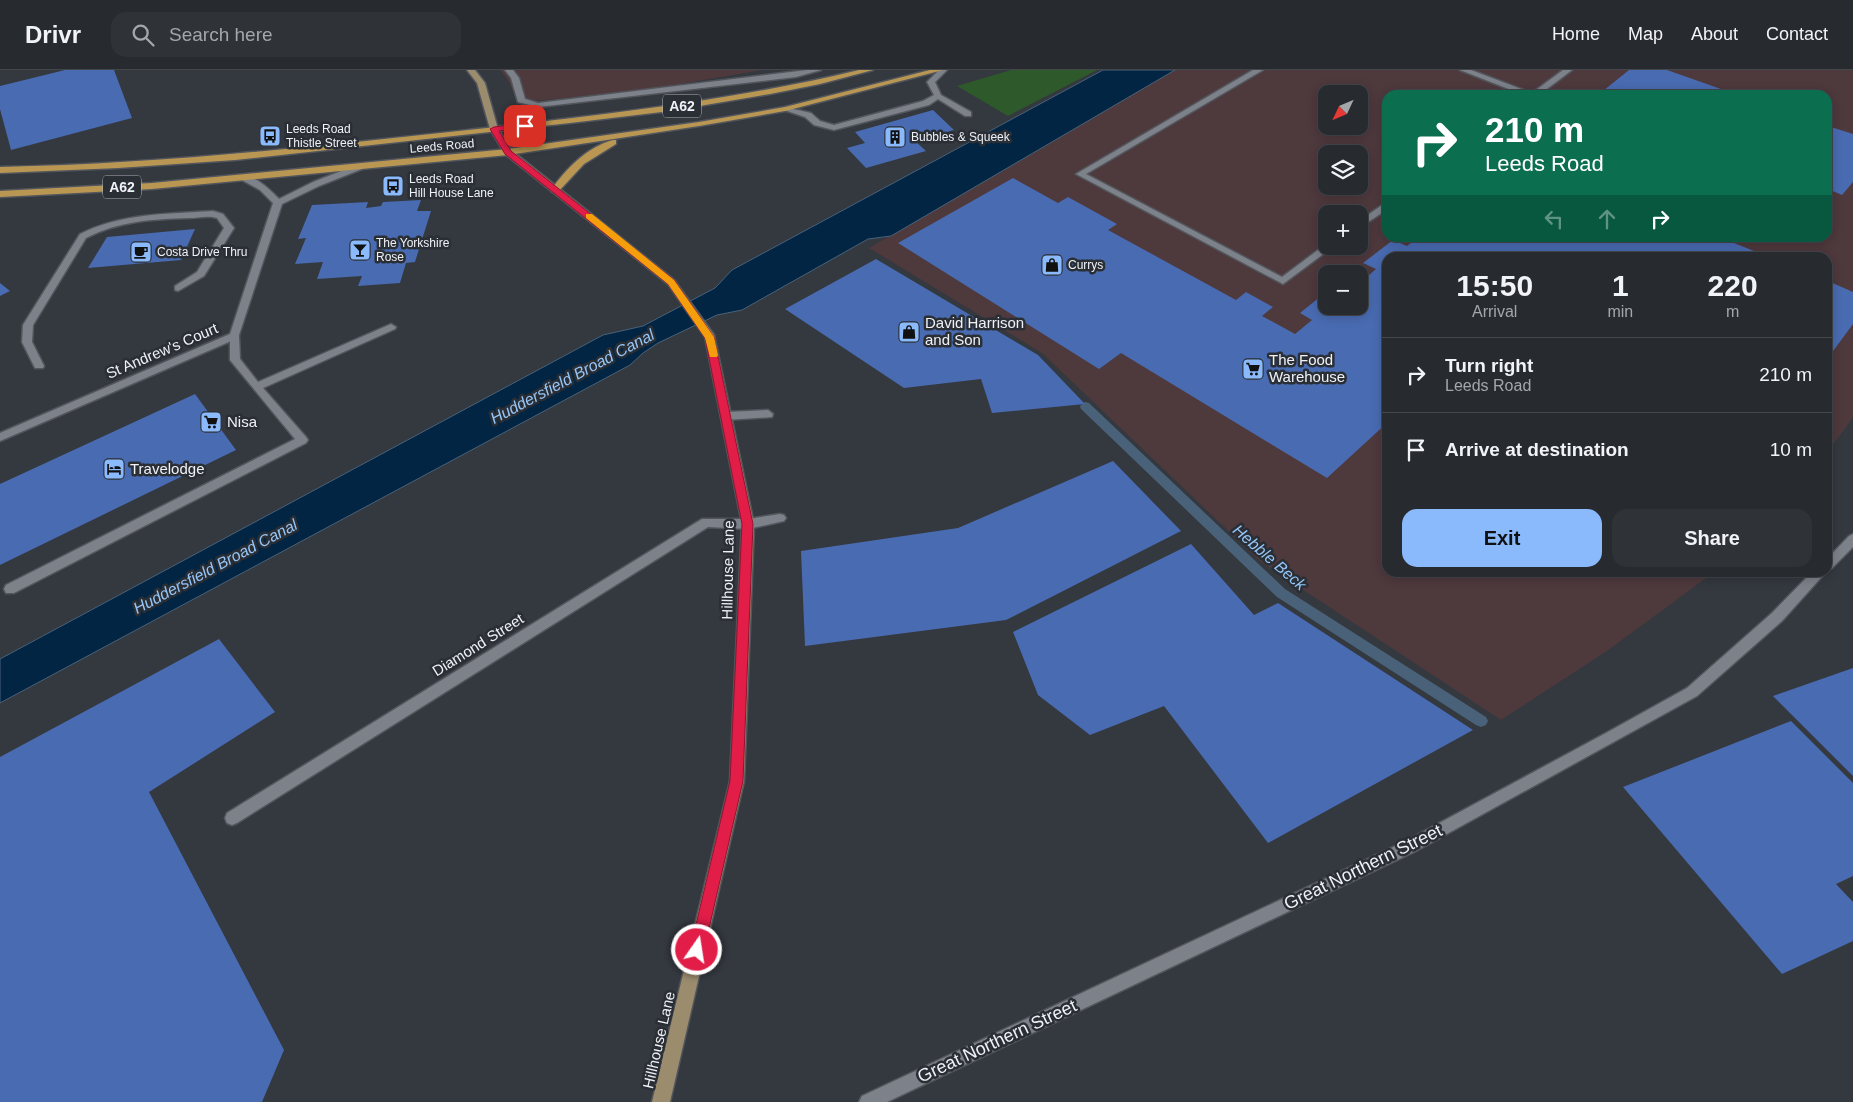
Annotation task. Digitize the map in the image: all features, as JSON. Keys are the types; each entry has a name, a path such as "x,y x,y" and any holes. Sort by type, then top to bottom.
{"main road":[{"name":"Leeds Road","path":"0,170 63,169 178,161 355,145 682,106 773,92 869,70"},
{"name":"Leeds Road","path":"0,194 152,186 508,152 627,136 785,109 939,70"},
{"path":"556,190 565,176 579,162 599,148 627,136"}],"street":[{"name":"Hillhouse Lane","path":"471,70 481,83 494,129 508,152 671,282 710,337 748,524 737,781 665,1101"},
{"path":"509,70 515,78 521,100 538,105 796,75 817,70"},
{"path":"943,70 931,82 938,96 968,114"},
{"path":"1260,70 1080,174 1283,281 1318,255"},
{"path":"1464,70 1519,90"},
{"path":"1540,90 1568,70"},
{"path":"785,109 808,115 817,123 834,128 926,103 938,96"},
{"path":"243,177 263,188 278,203 316,184 359,167"},
{"name":"St Andrew's Court","path":"0,437 234,336 254,270 278,203"},
{"path":"1368,218 1382,208"},
{"path":"39,366 27,342 28,325 83,236 92,230 123,220 213,214 220,216 229,228 219,247 200,274 178,288"},
{"path":"256,387 391,327"},
{"path":"10,589 302,440 235,360 234,336"},
{"path":"726,416 768,414"},
{"name":"Diamond Street","path":"232,818 706,522 748,524 780,518"},
{"path":"1832,561 1853,539"},
{"name":"Great Northern Street","path":"868,1102 1411,846 1619,733 1692,692 1777,617 1815,577"}],"shaded area":[{"path":"500,70 762,70 651,89 518,103 509,82"},
{"path":"1175,70 1853,70 1853,418 1832,446 1832,252 1382,252 1382,577 1708,577 1607,651 1501,720 1261,562 1042,353 869,248"}],"green space":[{"path":"1011,70 1097,70 1008,116 957,86"}],"water":[{"name":"Huddersfield Broad Canal","path":"1103,70 1175,70 891,236 868,239 742,310 717,315 658,343 630,365 0,703 0,659 603,335 643,326 715,288 732,270"}],"building":[{"path":"65,70 114,70 132,118 11,150 0,109 0,86"},
{"path":"1629,70 1667,70 1724,90 1604,90"},
{"name":"Bubbles & Squeek","path":"933,110 954,130 915,141 926,151 866,168 847,148 865,143 855,132"},
{"path":"1832,127 1853,134 1853,182 1842,195 1832,191"},
{"path":"1013,178 1058,203 1068,197 1117,224 1108,230 1236,300 1246,292 1273,307 1262,316 1295,334 1312,320 1300,313 1318,298 1318,315 1368,315 1368,276 1376,269 1363,263 1390,242 1398,242 1407,246 1412,242 1732,242 1756,252 1382,252 1382,428 1327,478 1121,353 1099,369 898,243"},
{"name":"The Yorkshire Rose","path":"421,200 417,211 431,211 415,262 406,263 400,283 358,286 362,276 317,279 323,262 295,264 306,238 298,239 312,205 368,202 366,208 381,206 383,202"},
{"name":"Costa Drive Thru","path":"195,229 181,260 88,268 107,237"},
{"name":"David Harrison and Son","path":"876,259 1038,355 1085,404 992,413 981,379 904,388 785,309"},
{"path":"0,283 10,291 0,296"},
{"path":"1832,283 1853,292 1853,324 1832,353"},
{"name":"Travelodge","path":"195,394 236,450 0,565 0,484"},
{"path":"1113,461 1181,531 1006,620 805,646 801,551 958,528"},
{"path":"1191,544 1254,615 1278,603 1473,730 1268,843 1164,706 1090,735 1038,695 1013,632"},
{"path":"219,639 275,712 149,792 284,1050 262,1102 0,1102 0,757"},
{"path":"1853,668 1853,776 1773,696"},
{"path":"1791,721 1853,783 1853,876 1836,884 1853,902 1853,941 1782,974 1623,787"}],"waterway":[{"name":"Hebble Beck","path":"1085,406 1281,593 1481,721"}],"slow traffic":[{"path":"589,216 671,282 710,337 714,355"}],"place":[{"name":"Leeds Road Thistle Street","path":"270,136"},
{"name":"Bubbles & Squeek","path":"895,137"},
{"name":"Leeds Road Hill House Lane","path":"393,186"},
{"name":"The Yorkshire Rose","path":"360,250"},
{"name":"Costa Drive Thru","path":"141,252"},
{"name":"Currys","path":"1052,265"},
{"name":"David Harrison and Son","path":"909,332"},
{"name":"The Food Warehouse","path":"1253,369"},
{"name":"Nisa","path":"211,422"},
{"name":"Travelodge","path":"114,469"}],"route":[{"path":"525,126 494,129 508,152 671,282 710,337 748,524 737,781 697,950"}]}
